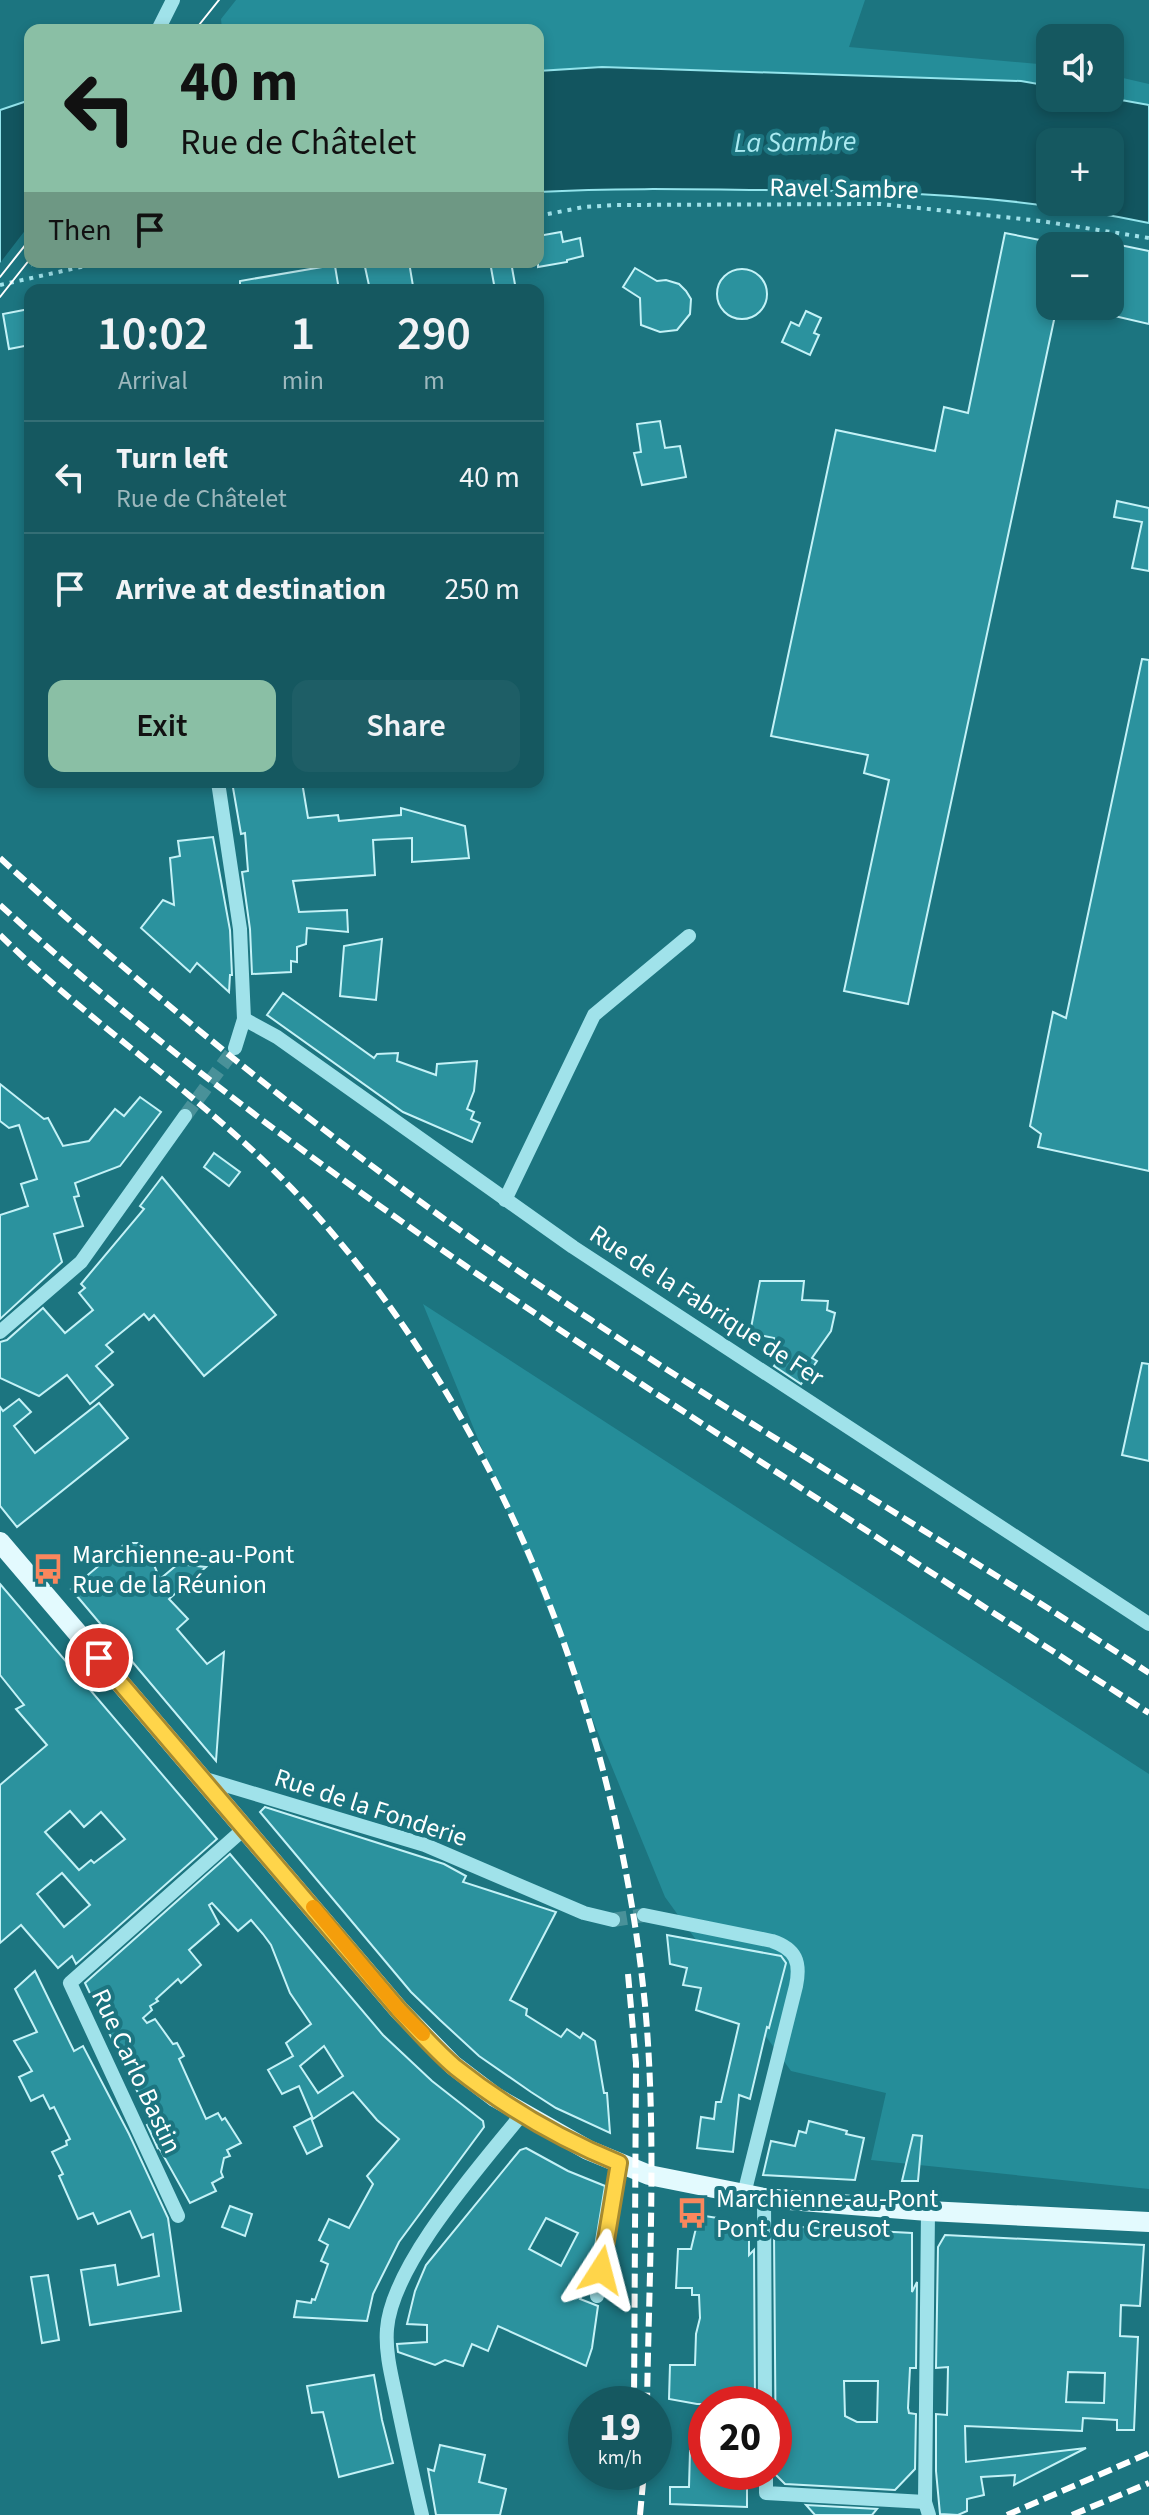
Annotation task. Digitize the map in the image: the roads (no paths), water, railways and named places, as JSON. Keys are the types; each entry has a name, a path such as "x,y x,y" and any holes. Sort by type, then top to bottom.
{"main road":[{"path":"0,1542 399,2010 453,2065 522,2114 588,2150 649,2175 754,2196 928,2211 1149,2222"}],"street":[{"path":"161,24 173,0"},
{"path":"219,788 240,929 244,1019 235,1048"},
{"path":"505,1200 594,1015 689,936"},
{"name":"Rue de la Fabrique de Fer","path":"244,1019 277,1037 505,1200 1149,1624"},
{"path":"0,1332 81,1262 185,1116"},
{"name":"Rue de la Fonderie","path":"201,1778 425,1845 584,1913 613,1920"},
{"name":"Rue Carlo Bastin","path":"178,2216 70,1983 245,1828"},
{"path":"644,1915 772,1941 785,1946 796,1956 800,1969 754,2196 764,2386"},
{"path":"422,2515 387,2356 387,2329 401,2278 477,2170 522,2114"},
{"path":"597,2296 619,2163"},
{"path":"766,2490 766,2493 927,2509 928,2211"}],"water":[{"name":"La Sambre","path":"602,67 1021,81 1036,84 1036,112 1124,112 1124,101 1149,105 1149,223 1111,216 1124,216 1124,128 1036,128 1036,204 901,193 671,189 544,192 544,71"},
{"path":"24,102 24,267 0,274 0,110"}],"tunnel":[{"path":"185,1116 235,1048"},
{"path":"613,1920 644,1915"}],"tram line":[{"path":"200,24 219,0"},
{"path":"0,277 24,247"},
{"path":"0,297 24,267"}],"railway":[{"path":"0,858 128,971 259,1079 463,1232 685,1381 1149,1673"},
{"path":"0,905 81,976 249,1110 424,1237 602,1358 1149,1713"},
{"path":"0,935 38,971 237,1136 312,1210 380,1294 441,1384 494,1480 540,1580 578,1684 608,1790 631,1898 645,2005 651,2103 647,2386"},
{"path":"628,1974 636,2063 634,2386"},
{"path":"1007,2515 1149,2453"},
{"path":"1072,2515 1149,2483"},
{"path":"640,2515 642,2490"}],"place":[{"name":"Marchienne-au-Pont Rue de la Réunion","path":"48,1569"},
{"name":"Marchienne-au-Pont Pont du Creusot","path":"692,2213"}]}
